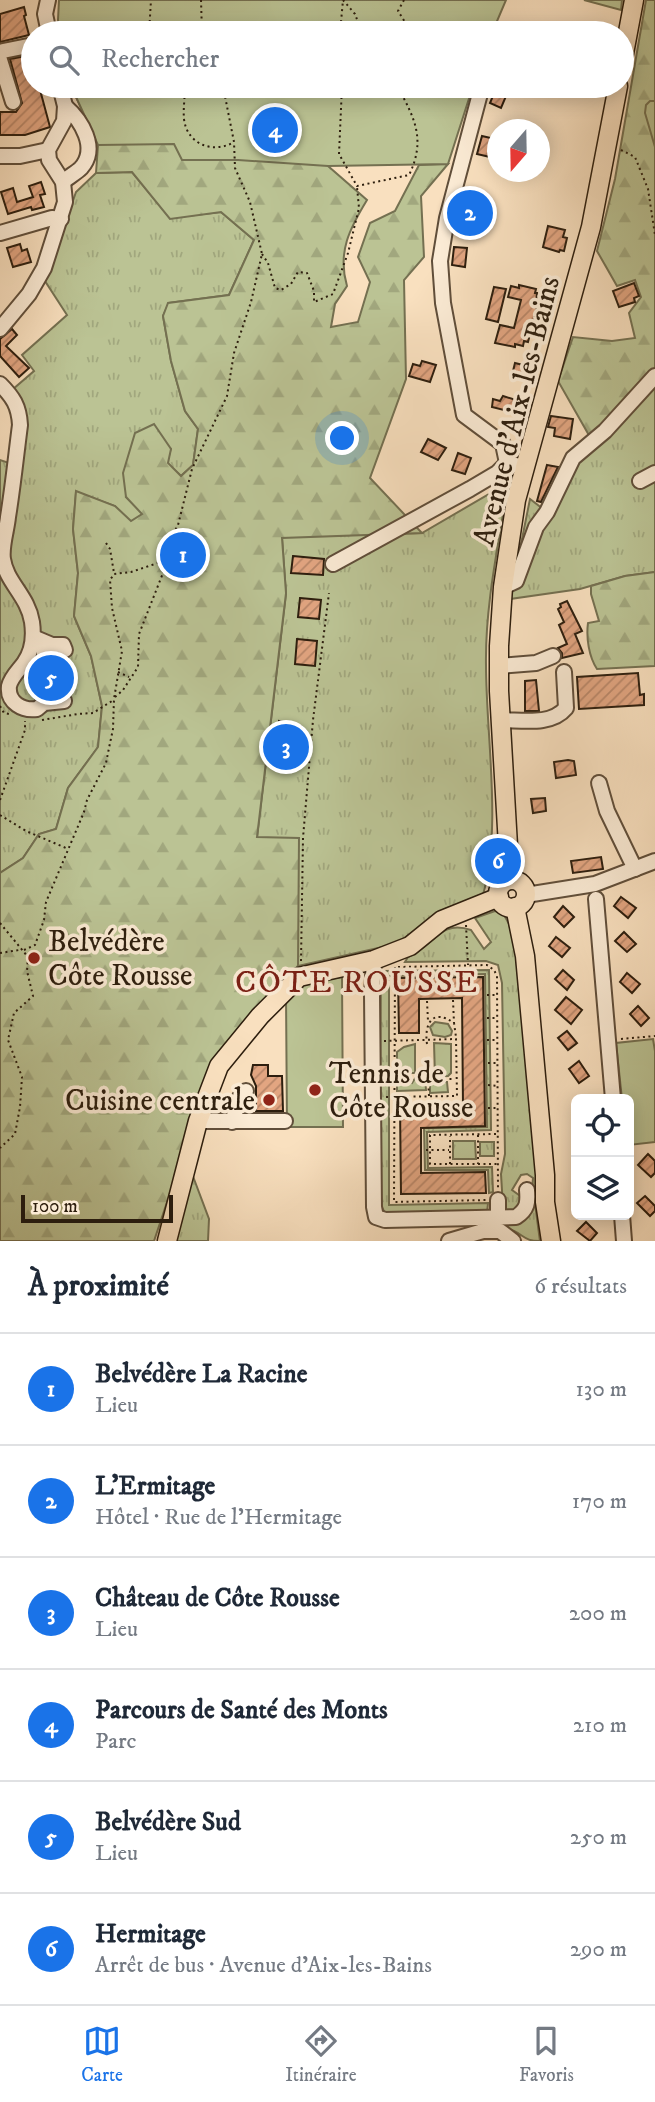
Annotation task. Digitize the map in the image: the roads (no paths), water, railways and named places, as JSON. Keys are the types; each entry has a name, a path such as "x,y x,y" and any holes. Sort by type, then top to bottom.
{"main road":[{"path":"630,21 634,0"},
{"name":"Avenue d'Aix-les-Bains","path":"510,880 499,666 503,587 516,500 516,465 592,227 616,98"},
{"path":"521,901 504,905 499,897 501,884 510,880 522,884 525,956 545,1202 551,1241"},
{"path":"167,1241 198,1121 219,1066 260,1016 299,977 374,960 410,946 442,920 499,897"}],"street":[{"path":"47,21 48,0"},
{"path":"13,102 0,57 3,51 21,47"},
{"path":"0,329 29,294 44,268 61,219 65,202 62,182 49,160 48,150 64,121 63,98"},
{"path":"333,564 516,465 503,443 464,415 443,303 440,261 447,218 479,98"},
{"path":"62,182 79,170 84,163 88,147 81,124 65,106"},
{"path":"0,156 20,156 48,150"},
{"path":"0,233 52,218 61,219"},
{"path":"503,587 516,581 537,527 573,458 611,425 655,376"},
{"path":"0,384 13,397 19,411 20,425 2,559 10,580 25,598 44,659"},
{"path":"640,481 655,473"},
{"path":"38,640 52,645 63,645 65,650"},
{"path":"38,640 9,687 12,700 24,714 44,703 64,701"},
{"path":"499,666 536,663 553,656"},
{"path":"501,720 544,721 561,713 566,708 564,672"},
{"path":"599,783 607,811 635,869"},
{"path":"521,901 595,884 655,861"},
{"path":"596,899 613,1094"},
{"path":"374,960 372,1042 376,1217 385,1220 516,1217 524,1212 527,1189"},
{"path":"232,1122 240,1097 246,1091"},
{"path":"198,1121 285,1121"},
{"path":"498,1200 498,1217"},
{"path":"622,1220 624,1241"},
{"path":"449,1241 483,1231 500,1231 513,1241"}],"place":[{"name":"Parcours de Santé des Monts","path":"275,130"},
{"name":"L'Ermitage","path":"470,213"},
{"name":"Belvédère La Racine","path":"183,555"},
{"name":"Belvédère Sud","path":"51,678"},
{"name":"Château de Côte Rousse","path":"286,747"},
{"name":"Hermitage","path":"498,861"},
{"name":"Belvédère Côte Rousse","path":"34,958"},
{"name":"Tennis de Côte Rousse","path":"315,1090"},
{"name":"Cuisine centrale","path":"269,1100"}],"district":[{"name":"CÔTE ROUSSE","path":"357,981"}]}
